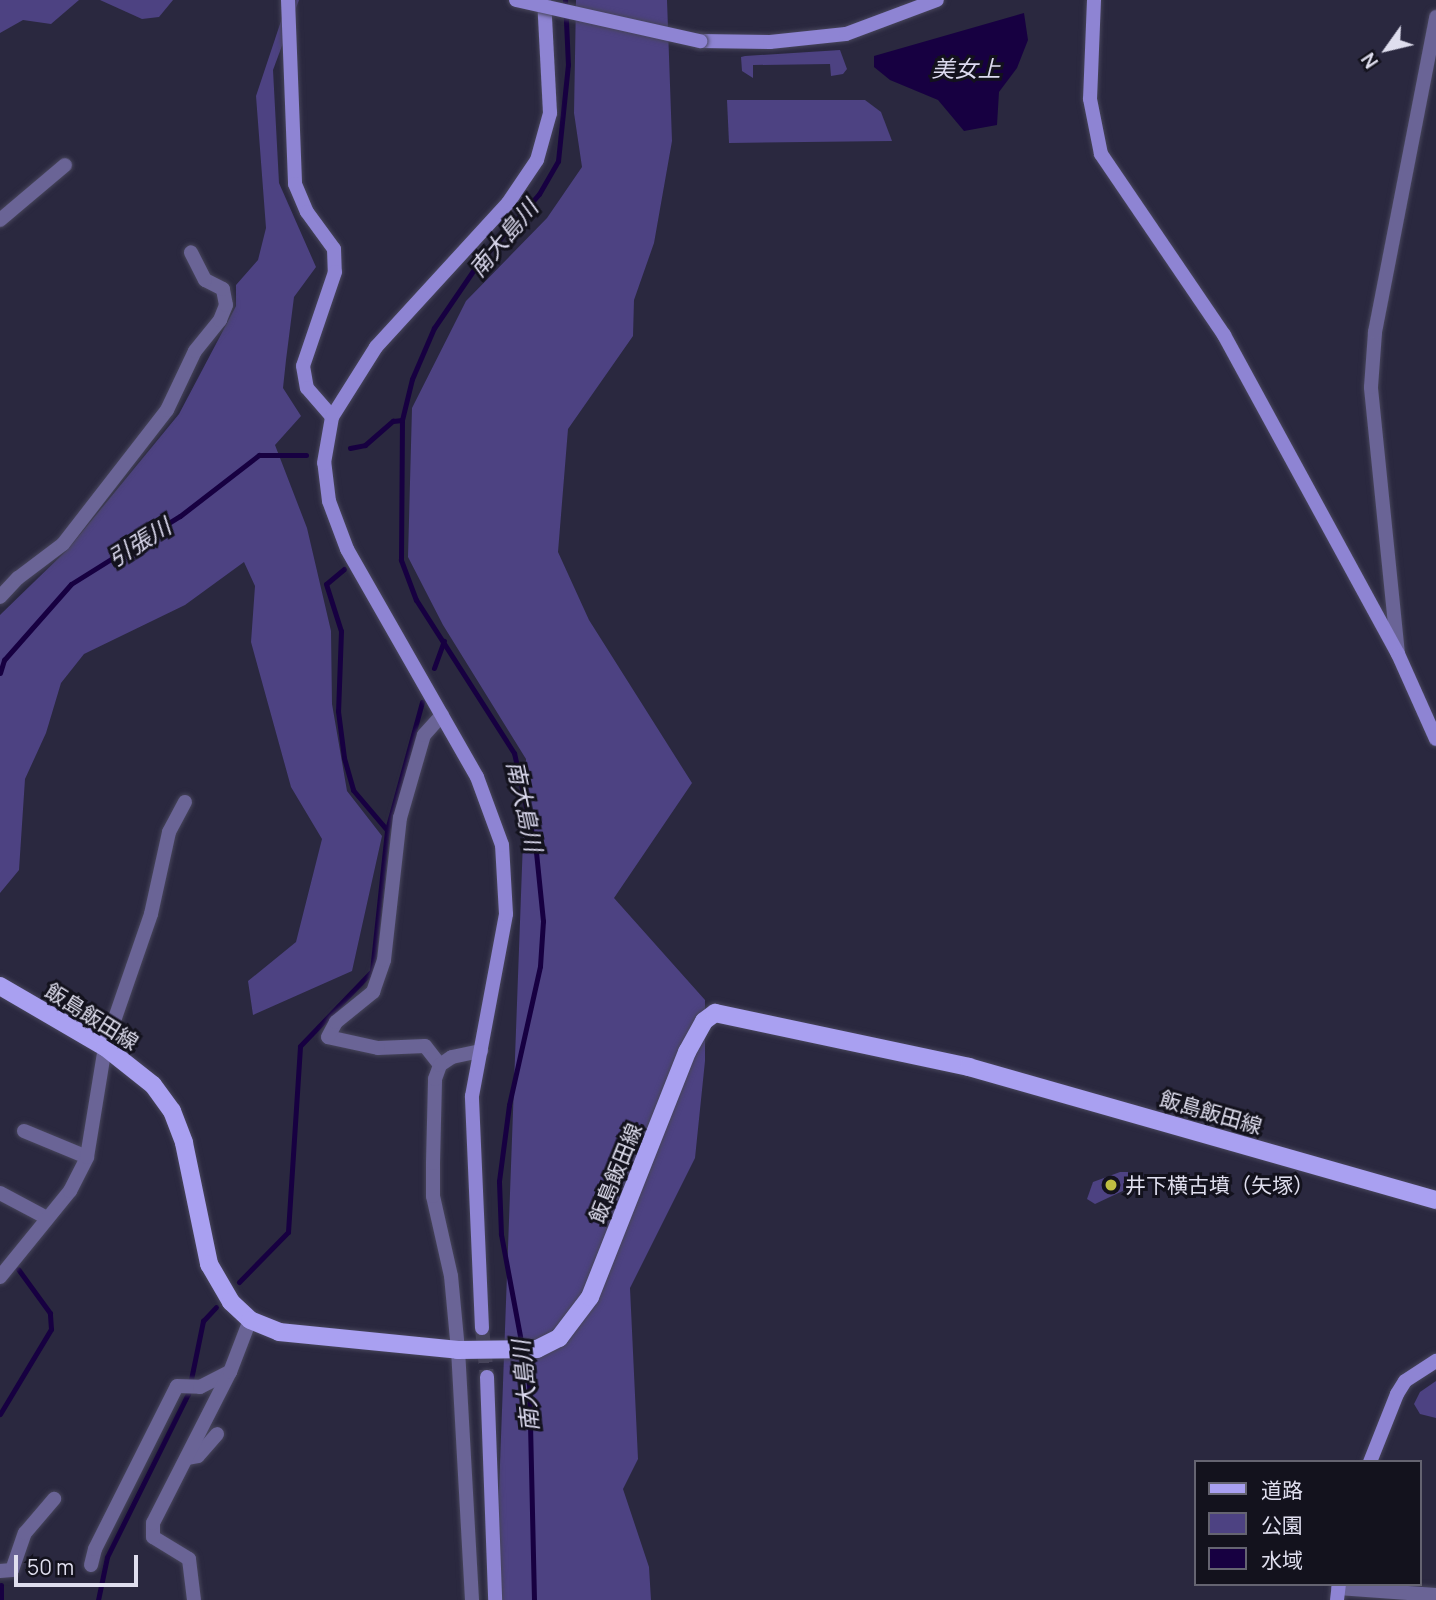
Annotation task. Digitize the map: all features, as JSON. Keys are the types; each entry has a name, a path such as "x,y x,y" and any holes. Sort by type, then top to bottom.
{"main road":[{"name":"飯島飯田線","path":"0,986 105,1047 153,1085 172,1111 184,1143 209,1265 231,1302 250,1320 279,1332 458,1350 537,1349 559,1338 590,1297 687,1052 704,1021 715,1013 970,1067 1436,1200"}],"street":[{"path":"288,0 295,184 307,212 334,249 335,272 303,366 307,388 332,417"},
{"path":"516,0 700,41 770,42 846,34 937,0"},
{"path":"482,1328 471,1143 472,1096 503,936 505,866 487,801 337,527 324,463 332,417 376,347 508,202 537,160 551,113 544,0"},
{"path":"1094,0 1090,99 1101,154 1224,335 1398,654 1436,739"},
{"path":"1398,654 1371,387 1375,332 1436,17"},
{"path":"0,220 65,165"},
{"path":"0,597 18,578 63,544 167,410 195,351 220,320 226,305 223,289 205,280 191,252"},
{"path":"440,1065 425,1046 378,1048 328,1037 336,1022 373,992 384,960 400,818 424,735 442,715"},
{"path":"0,1277 70,1191 87,1157 105,1047 150,914 169,832 185,802"},
{"path":"472,1600 458,1350 451,1276 433,1196 435,1079 440,1065 452,1057 481,1051"},
{"path":"24,1131 87,1157"},
{"path":"0,1193 47,1218"},
{"path":"194,1600 189,1559 153,1537 153,1523 230,1372 250,1320"},
{"path":"1371,1460 1397,1394 1405,1381 1436,1360"},
{"path":"91,1565 95,1549 177,1387 200,1387 230,1372"},
{"path":"487,1377 495,1600"},
{"path":"187,1458 198,1456 217,1434"},
{"path":"0,1571 12,1570 25,1533 54,1499"},
{"path":"1338,1591 1436,1595"}],"green space":[{"path":"0,0 79,0 51,24 23,20 0,33"},
{"path":"100,0 173,0 159,17 142,19"},
{"path":"288,0 299,0 273,70 279,183 316,267 294,297 283,388 301,416 275,445 307,528 331,631 332,704 347,791 382,836 352,971 253,1015 248,981 296,942 322,839 291,787 251,642 255,586 244,562 185,605 84,654 61,683 46,733 25,779 19,870 0,893 0,615 68,549 179,414 236,306 236,285 258,260 266,228 256,96"},
{"path":"576,0 667,0 672,141 654,243 634,300 633,336 568,429 558,552 589,620 692,783 614,898 705,1000 705,1061 695,1158 630,1288 638,1459 623,1489 649,1567 651,1600 495,1600 526,759 443,625 408,557 412,408 466,301 547,218 582,167 574,113"},
{"path":"840,50 847,69 843,74 831,76 830,64 753,65 753,78 742,71 741,57 745,56"},
{"path":"727,100 865,100 881,112 892,141 729,143"},
{"path":"1120,1172 1132,1172 1137,1177 1129,1188 1095,1204 1087,1199 1093,1182"},
{"path":"1436,1381 1436,1418 1420,1414 1414,1404 1420,1392"}],"water":[{"name":"美女上","path":"1024,13 1028,40 1017,68 999,92 997,125 964,131 938,100 890,80 874,67 874,56"}],"waterway":[{"name":"南大島川","path":"534,1600 529,1384 501,1234 499,1181 509,1105 540,966 543,921 536,852 514,753 416,600 401,560 402,420 412,379 434,328 477,265 539,194 558,161 568,65 565,0"},
{"name":"引張川","path":"350,448 365,445 393,421 402,420"},
{"name":"引張川","path":"0,673 4,660 71,584 180,516 259,455 306,455"},
{"path":"344,569 326,584 341,631 338,711 344,758 353,790 387,830"},
{"path":"434,668 444,641"},
{"path":"239,1282 288,1232 300,1046 372,971 387,830 422,702"},
{"path":"0,1414 51,1329 50,1313 18,1269"},
{"path":"98,1600 107,1557 188,1394 203,1321 216,1307"},
{"path":"1,1585 1,1600"}],"tunnel":[{"path":"482,1328 487,1377"}],"place":[{"name":"井下横古墳（矢塚）","path":"1111,1185"}]}
